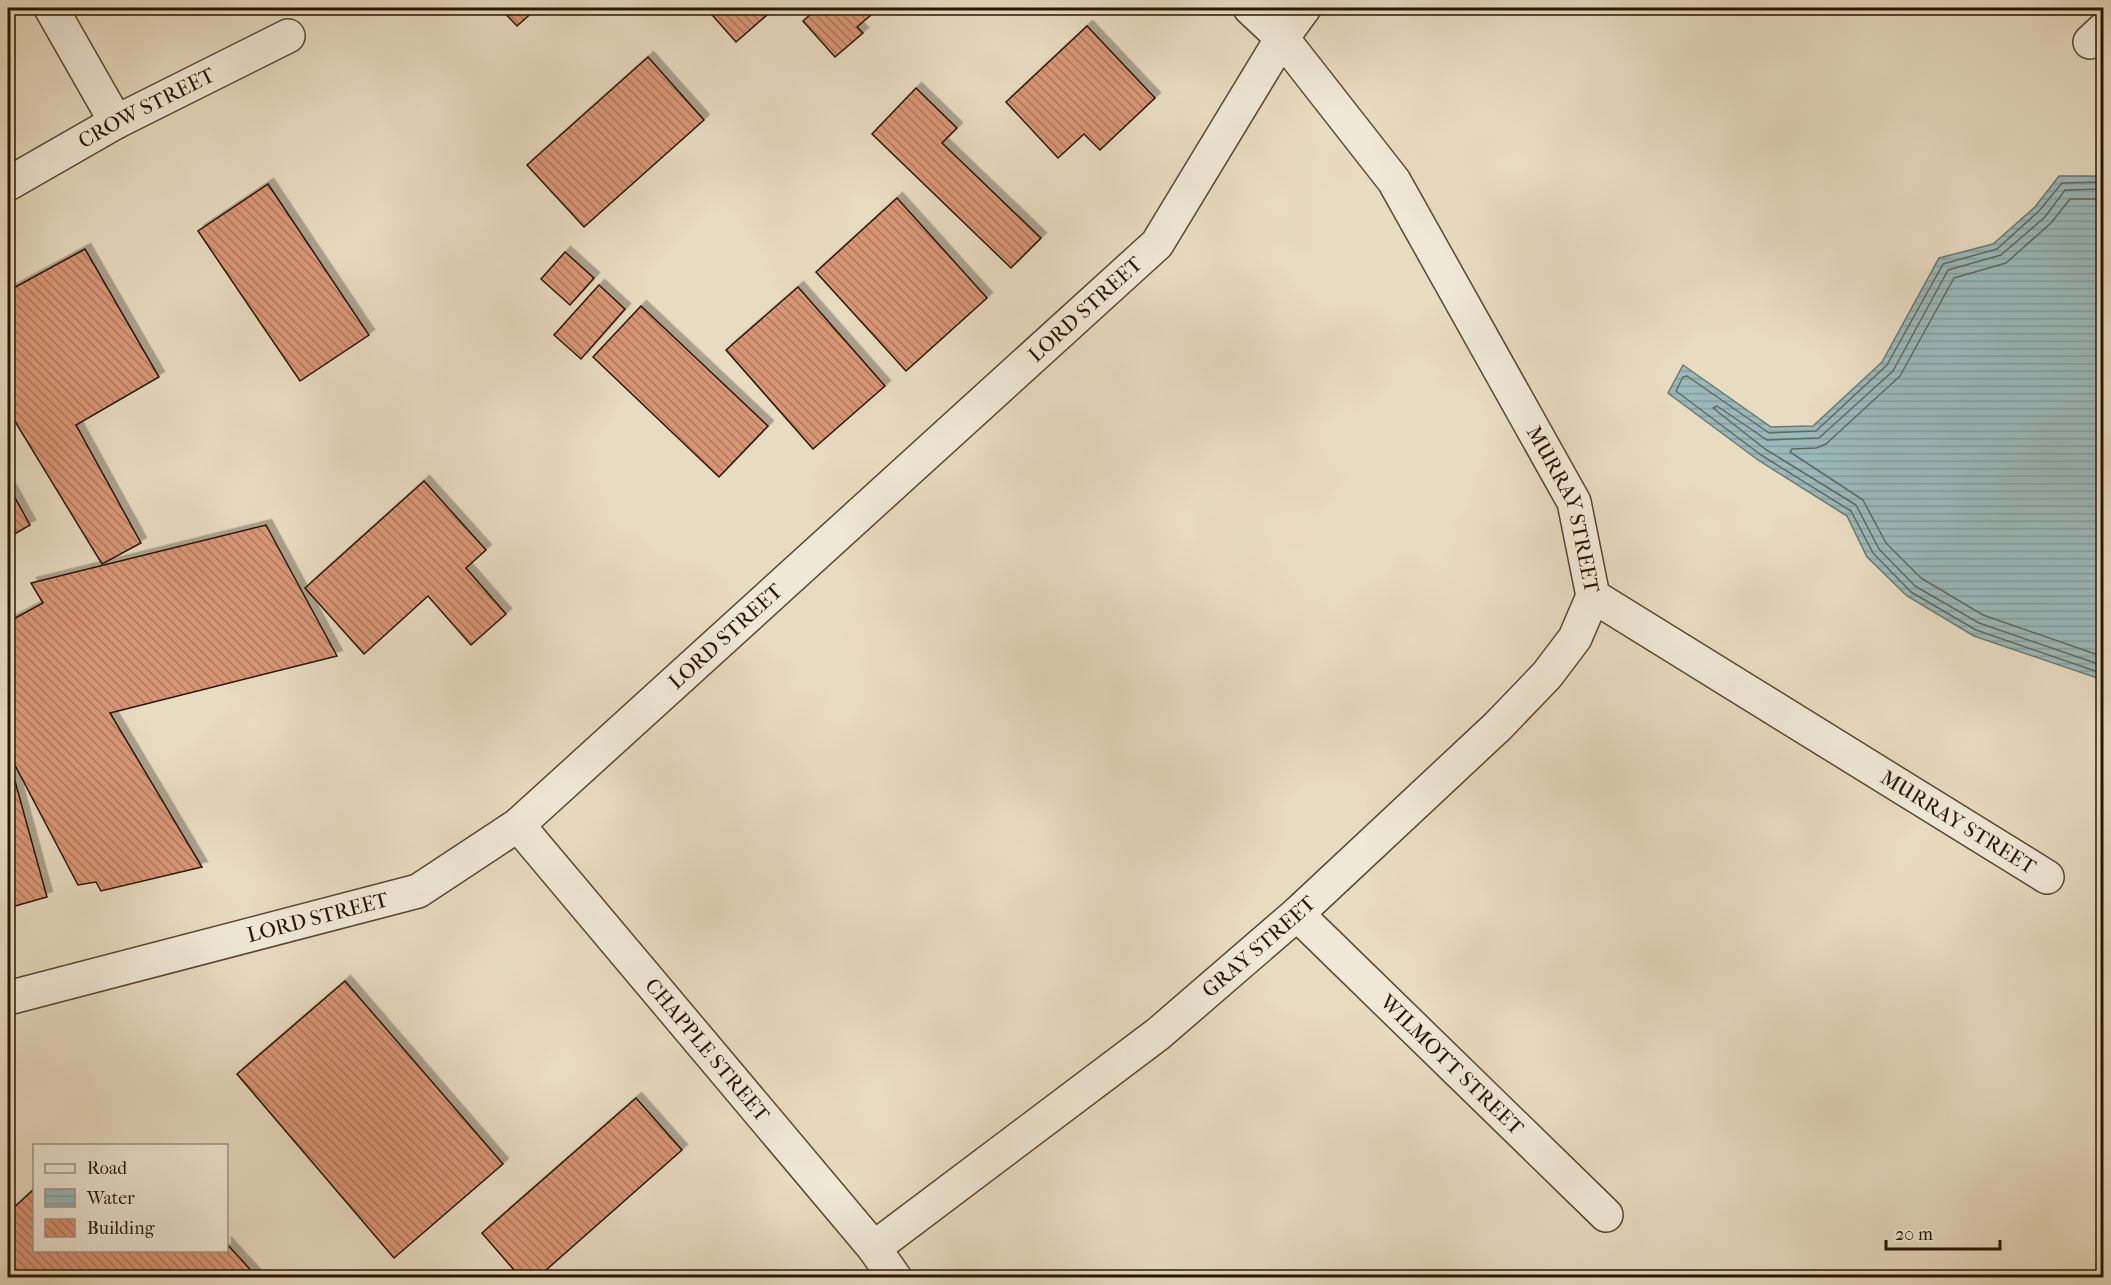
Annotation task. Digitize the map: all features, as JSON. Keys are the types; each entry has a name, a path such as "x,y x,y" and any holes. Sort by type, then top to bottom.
{"street":[{"path":"51,8 116,122"},
{"name":"MURRAY STREET","path":"1250,8 1282,38 1394,181 1574,502 1593,596 2047,877"},
{"name":"LORD STREET","path":"8,998 418,891 518,825 1157,244 1282,38 1304,8"},
{"name":"CROW STREET","path":"8,184 116,122 288,36"},
{"name":"GRAY STREET","path":"874,1248 1158,1034 1297,914 1498,726 1547,675 1575,638 1593,596"},
{"name":"CHAPPLE STREET","path":"518,825 874,1248 896,1278"},
{"name":"WILMOTT STREET","path":"1297,914 1606,1215"}],"water":[{"path":"2059,176 2103,176 2103,680 1974,636 1907,596 1867,557 1847,516 1758,460 1668,393 1683,365 1771,427 1813,426 1882,362 1939,258 1993,244 2035,207"}],"building":[{"path":"500,8 537,8 517,26"},
{"path":"706,8 775,8 736,42"},
{"path":"818,8 879,8 857,27 863,33 835,57 803,21"},
{"path":"1087,26 1155,98 1100,150 1084,134 1058,158 1006,102"},
{"path":"648,57 704,120 584,227 527,165"},
{"path":"916,88 957,128 942,143 1041,238 1011,268 872,134"},
{"path":"268,184 369,335 300,381 198,231"},
{"path":"897,198 987,298 906,371 816,272"},
{"path":"85,249 159,377 76,425 141,543 102,564 8,410 8,291"},
{"path":"565,252 594,278 570,305 541,279"},
{"path":"599,285 625,309 581,359 554,335"},
{"path":"798,287 885,386 813,449 726,350"},
{"path":"641,306 768,426 719,477 593,357"},
{"path":"424,481 486,550 466,568 506,614 471,645 428,596 364,654 305,588"},
{"path":"8,485 30,525 8,538"},
{"path":"266,525 337,656 110,713 202,867 101,891 96,882 78,885 8,752 8,622 43,603 31,583"},
{"path":"8,769 15,781 47,897 8,908"},
{"path":"345,981 503,1164 394,1258 237,1074"},
{"path":"636,1098 682,1150 537,1278 521,1278 482,1233"},
{"path":"33,1190 33,1252 228,1252 228,1245 258,1278 8,1278 8,1213"}]}
